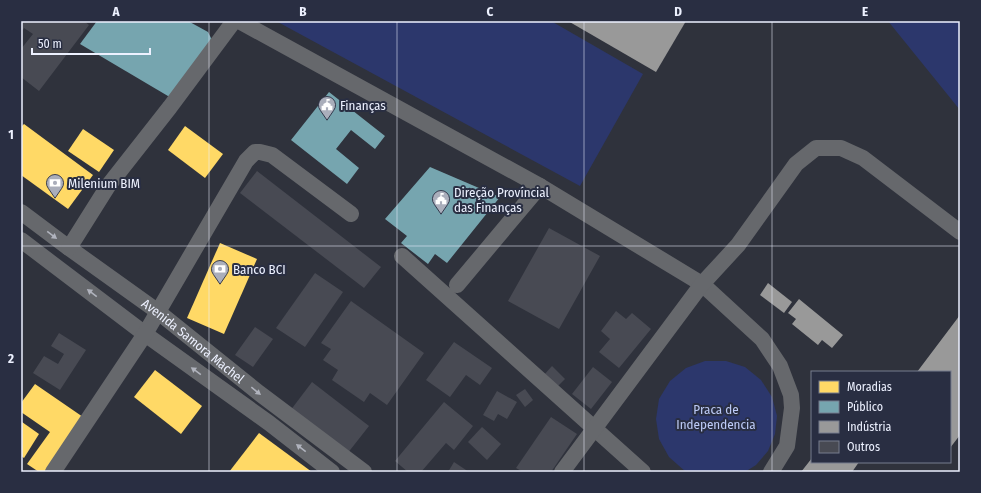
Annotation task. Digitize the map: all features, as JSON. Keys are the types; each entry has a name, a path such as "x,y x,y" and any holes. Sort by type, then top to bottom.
{"street":[{"path":"69,248 108,186 170,107 234,21"},
{"path":"239,21 540,186 702,284 762,339 780,366 791,395 792,408 787,446 771,472"},
{"path":"562,472 595,430 702,284 738,245 796,164 816,148 841,148 863,158 960,232"},
{"path":"53,472 145,334 157,311 246,161 255,152 272,156 351,214"},
{"path":"456,285 540,186"},
{"name":"Avenida Samora Machel","path":"21,212 157,311 259,393 364,472"},
{"name":"Avenida Samora Machel","path":"21,240 145,334 269,423 332,472"},
{"path":"402,256 643,472"}],"green space":[{"path":"276,21 551,21 643,74 580,186"},
{"path":"888,21 960,21 960,110"},
{"name":"Praca de Independencia","path":"705,361 726,361 745,367 761,380 772,397 777,416 775,434 768,451 756,465 745,472 686,472 669,457 659,439 656,419 659,399 670,381 686,368"}],"building: Moradias":[{"path":"24,124 93,175 68,209 21,175 21,127"},
{"path":"185,126 223,154 205,178 168,150"},
{"path":"83,129 114,150 99,172 68,151"},
{"path":"220,243 257,259 224,334 187,318"},
{"path":"155,370 202,406 181,434 134,397"},
{"path":"35,384 83,417 45,472 39,472 27,464 50,432 21,412 21,403"},
{"path":"22,422 39,434 24,458 21,456"},
{"path":"259,433 312,472 229,472"}],"building: Público":[{"path":"97,21 188,21 208,32 212,40 173,99 80,44"},
{"path":"329,92 385,136 375,149 351,130 336,149 359,168 347,184 291,140"},
{"path":"430,167 500,197 447,263 435,254 428,264 401,243 407,236 385,219"}],"building: Indústria":[{"path":"568,21 686,21 656,72"},
{"path":"768,283 792,302 784,313 760,295"},
{"path":"799,299 843,335 832,348 822,340 818,345 792,324 796,319 788,313"},
{"path":"960,315 960,435 951,447 951,371 918,371"},
{"path":"811,459 811,463 858,463 852,472 801,472"}],"building: Outros":[{"path":"21,21 84,21 89,25 39,91 21,77 21,49 33,34 24,28 23,30 21,28"},
{"path":"257,171 381,267 364,288 240,193"},
{"path":"549,228 600,256 559,329 508,301"},
{"path":"315,273 343,292 305,347 276,328"},
{"path":"351,301 424,353 387,405 370,393 364,402 332,380 338,370 323,360 331,349 321,343"},
{"path":"616,311 626,319 632,313 651,329 619,368 599,352 610,339 601,331"},
{"path":"255,327 273,339 253,367 235,355"},
{"path":"59,333 86,350 60,390 33,373 44,356 58,364 64,354 51,346"},
{"path":"454,342 492,368 480,385 466,375 450,397 426,380"},
{"path":"552,366 565,379 556,388 543,376"},
{"path":"593,367 612,382 591,409 572,394"},
{"path":"312,382 369,426 347,454 290,411"},
{"path":"525,389 533,400 525,407 516,395"},
{"path":"497,391 517,402 507,419 498,414 494,421 483,415"},
{"path":"444,402 473,426 454,450 446,443 421,472 408,472 395,461"},
{"path":"551,417 577,434 551,472 523,472 516,468"},
{"path":"482,427 501,444 487,460 468,442"},
{"path":"454,462 469,472 448,472"}],"place":[{"name":"Finanças","path":"327,120"},
{"name":"Milenium BIM","path":"55,198"},
{"name":"Direção Províncial das Finanças","path":"441,214"},
{"name":"Banco BCI","path":"220,284"}]}
